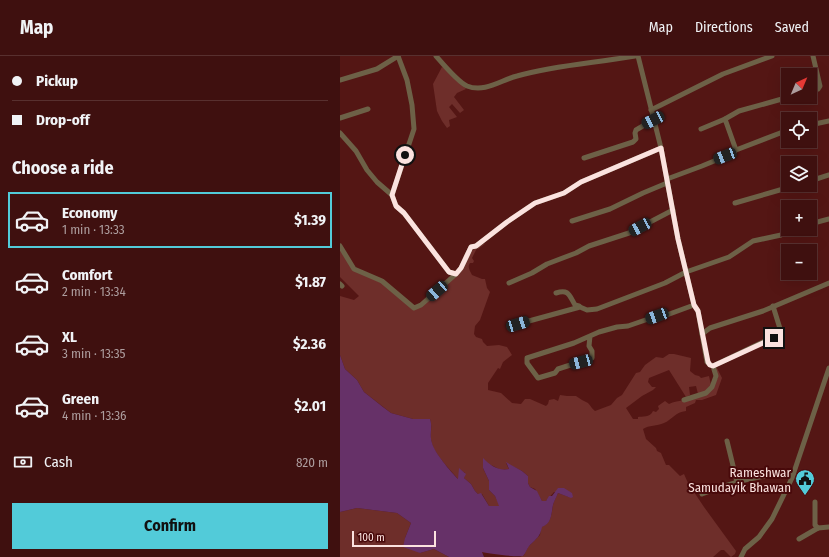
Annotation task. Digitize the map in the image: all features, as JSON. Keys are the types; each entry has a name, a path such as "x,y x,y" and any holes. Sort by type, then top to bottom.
{"street":[{"path":"340,80 377,68 398,56 408,80 414,128 392,195"},
{"path":"436,56 467,86 485,88 516,76 558,67 637,56 661,148 678,239 694,305 698,311 708,362 713,366 716,376 712,387 706,392 684,400"},
{"path":"651,110 723,74 772,56"},
{"path":"813,56 816,68"},
{"path":"817,73 820,86 817,89"},
{"path":"702,129 739,111 781,99"},
{"path":"340,118 368,109"},
{"path":"725,119 736,150"},
{"path":"584,158 633,142 636,139 636,130 653,120"},
{"path":"817,124 829,121"},
{"path":"340,133 356,151 367,170 377,182 392,195 396,206 404,213 449,272 456,274"},
{"path":"572,221 610,209 667,181 731,154 736,150 781,133"},
{"path":"340,246 354,269 382,281 414,308 421,305 456,274 461,268 471,247 476,246 535,203 564,193 581,182 661,148"},
{"path":"817,179 829,176"},
{"path":"735,203 781,190"},
{"path":"509,283 532,273 547,264 576,253 589,246 629,233 673,210"},
{"path":"817,222 829,219"},
{"path":"556,293 563,291 567,292 575,305 587,310 597,309 665,283 686,272 729,257 753,242 781,235"},
{"path":"702,334 710,328 773,306 829,283"},
{"path":"590,336 589,346 592,351 592,358 558,369 555,373 538,378 527,363 527,358 574,343 590,336 617,327 628,326 657,316 676,313 694,305"},
{"path":"513,327 518,324 580,306"},
{"path":"713,366 782,335 773,306"},
{"path":"741,557 745,549 759,537 772,519 793,476 829,369"},
{"path":"727,441 737,482"},
{"path":"702,494 737,482 779,474 793,476"},
{"path":"815,502 814,526 818,528"},
{"path":"799,539 818,528 829,527"}],"shaded area":[{"path":"442,67 448,70 466,89 457,93 454,97 464,110 460,113 452,104 449,107 457,117 449,120 450,126 447,128 437,111 433,84"},
{"path":"486,243 478,249 477,248 472,258 474,261 473,263 470,263 469,269 472,275 485,279 487,288 490,292 480,320 475,326 474,334 476,337 482,339 487,346 499,345 507,347 512,355 503,362 500,369 498,368 488,383 488,390 501,393 512,403 521,404 525,399 530,399 546,406 549,400 554,399 558,401 560,395 576,396 588,403 595,411 611,405 622,395 636,373 640,372 645,365 656,357 663,358 669,354 691,358 690,371 701,378 709,376 711,385 706,391 718,378 716,366 722,378 716,395 702,400 696,400 695,403 686,407 686,411 677,414 661,424 643,429 646,439 656,448 657,451 661,453 666,465 669,465 680,476 684,474 688,483 704,507 736,551 735,554 731,557 724,550 721,550 713,557 520,557 524,555 528,547 540,535 541,527 549,521 553,504 558,493 569,497 572,493 554,492 546,501 542,501 535,489 530,487 528,483 528,476 522,471 506,463 509,469 501,470 489,464 483,468 489,481 489,490 495,496 500,506 489,506 482,494 478,494 471,484 464,478 465,473 459,469 459,480 433,448 430,419 413,419 391,413 364,392 357,380 345,369 340,355 340,296 354,300 359,296 340,277 340,250 354,270 384,284 408,303 413,310 438,293 477,247","holes":["669,370 686,397 690,395 689,387 696,386 698,394 706,391 694,399 677,401 669,404 665,401 658,406 659,409 656,412 653,411 650,415 638,417 638,419 633,419 626,408 656,387 652,387 648,382 649,378"]},
{"path":"340,355 345,369 357,380 364,392 391,413 413,419 430,419 431,440 433,447 439,456 458,479 459,468 466,474 464,478 471,484 478,494 481,493 489,506 499,506 495,496 489,490 489,481 483,468 483,458 498,469 509,469 506,462 522,471 528,476 528,483 530,487 537,491 542,501 546,501 558,488 564,488 572,493 573,497 571,498 558,493 553,504 548,523 542,527 539,535 529,546 523,556 482,552 484,557 449,557 434,549 420,553 403,547 411,523 397,513 357,508 340,512"},
{"path":"357,508 397,513 411,523 405,538 420,553 434,549 449,557 340,557 340,512"}],"place":[{"name":"Rameshwar Samudayik Bhawan","path":"805,496"}],"route":[{"path":"405,155 392,195 396,206 404,213 449,272 456,274 461,268 471,247 476,246 535,203 564,193 581,182 661,148 678,239 694,305 698,311 708,362 713,366 774,338"}]}
